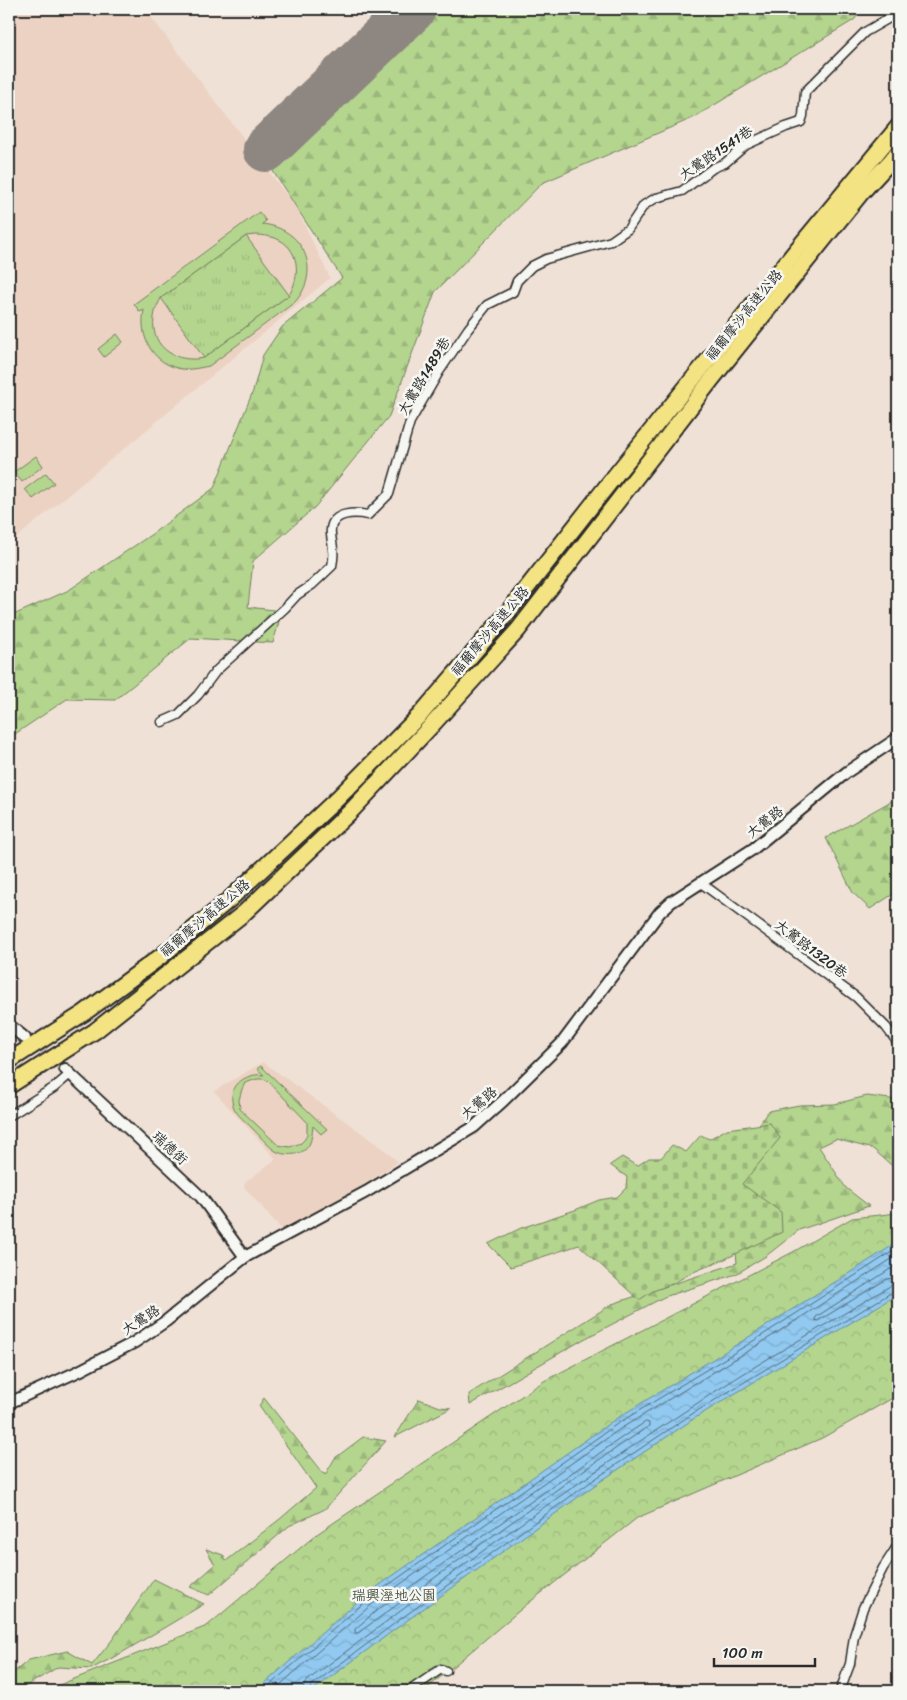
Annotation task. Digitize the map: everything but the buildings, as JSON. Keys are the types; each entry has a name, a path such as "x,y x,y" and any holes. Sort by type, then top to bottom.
{"highway":[{"name":"福爾摩沙高速公路","path":"9,1061 84,1013 137,974 230,899 337,799 420,715 504,617 776,275 898,127"},
{"name":"福爾摩沙高速公路","path":"9,1086 95,1031 244,913 351,810 432,725 518,630 712,379 861,193 898,152"}],"street":[{"name":"大鶯路1541巷","path":"670,195 682,191 713,168 725,163 746,145 801,122 805,92 865,32 898,12"},
{"name":"大鶯路1489巷","path":"162,722 178,715 198,695 216,671 297,595 312,586 332,566 331,531 336,520 346,513 368,515 389,494 410,422 439,372 487,305 513,292 517,281 532,266 546,259 611,241 628,229 644,205 656,198 670,195"},
{"name":"大鶯路","path":"9,1402 135,1342 166,1321 244,1257 366,1192 485,1118 562,1044 660,912 753,848 847,772 898,738"},
{"name":"大鶯路1320巷","path":"701,883 856,997 886,1027 898,1043"},
{"path":"9,1025 25,1038"},
{"name":"瑞德街","path":"68,1071 201,1197 244,1257"},
{"path":"9,1116 55,1087 68,1071"},
{"path":"840,1691 850,1664 854,1636 863,1608 883,1568 898,1545"},
{"path":"409,1691 441,1669 446,1671"}],"shaded area":[{"path":"9,9 145,9 296,207 330,278 9,544"},
{"path":"263,1062 384,1149 398,1162 330,1207 282,1230 244,1187 245,1182 276,1159 214,1091"}],"green space":[{"path":"441,9 863,9 854,20 693,118 542,183 435,292 389,416 315,507 253,561 248,607 282,611 273,643 191,638 115,700 67,699 9,738 9,617 69,590 152,534 214,488 253,391 263,355 282,327 342,278 269,165"},
{"path":"259,212 266,221 262,224 276,227 288,233 298,242 308,264 303,290 295,302 209,366 181,369 160,360 145,338 143,329 144,310 140,312 134,304","holes":["246,236 273,237 283,242 294,255 296,271 293,287 289,295 204,358 183,358 165,350 155,334 154,324 155,310 161,298"]},
{"path":"246,236 289,295 204,358 161,298"},
{"path":"117,334 123,342 104,357 98,349"},
{"path":"36,456 43,466 22,482 14,472"},
{"path":"46,473 54,483 33,499 25,489"},
{"path":"893,800 898,823 898,891 870,909 853,893 826,838"},
{"path":"261,1066 327,1129 321,1134 313,1126 310,1143 306,1149 293,1154 283,1154 274,1150 235,1111 232,1094 235,1088 238,1083 250,1076 264,1075 257,1069","holes":["263,1079 268,1081 307,1122 307,1134 301,1143 290,1147 278,1145 240,1109 239,1100 245,1083"]},
{"path":"867,1096 898,1100 898,1171 873,1149 836,1139 819,1147 846,1188 869,1206 799,1230 766,1256 736,1274 664,1297 584,1339 470,1405 469,1394 612,1304 737,1263 734,1231 715,1183 745,1146 768,1111 799,1105 835,1104"},
{"path":"770,1123 780,1138 742,1184 781,1212 782,1232 691,1273 672,1284 653,1291 639,1300 579,1245 511,1267 488,1244 521,1228 599,1200 617,1197 626,1188 627,1177 610,1165 622,1157 637,1166 649,1158 661,1158 672,1145 686,1152 701,1135 709,1139 727,1129"},
{"name":"瑞興溼地公園","path":"898,1213 898,1395 822,1438 637,1518 526,1605 424,1691 44,1691 207,1626 317,1534 544,1381 793,1252 852,1218"},
{"path":"264,1398 325,1475 335,1458 363,1437 386,1441 325,1509 289,1526 209,1595 190,1587 215,1565 206,1549 223,1555 226,1561 316,1488 259,1406"},
{"path":"419,1399 440,1407 451,1408 395,1437"},
{"path":"154,1579 204,1604 91,1669 58,1667 18,1691 9,1691 9,1676 29,1660 67,1651 92,1665 112,1640"}],"water":[{"path":"898,1242 898,1294 695,1418 595,1485 312,1691 256,1691 364,1596 614,1420"}],"runway":[{"path":"266,149 413,9"}],"tunnel":[{"path":"30,1042 65,1069"}]}
